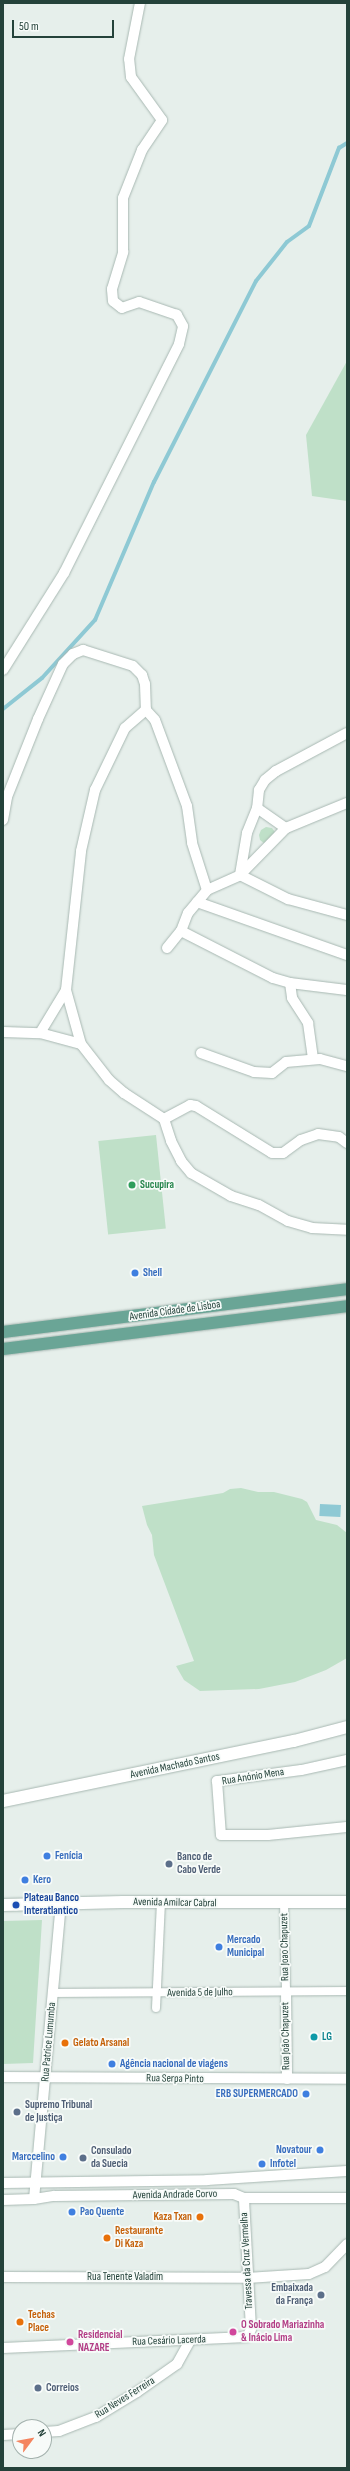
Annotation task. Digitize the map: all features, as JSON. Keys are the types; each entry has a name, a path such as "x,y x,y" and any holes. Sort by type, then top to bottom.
{"main road":[{"name":"Avenida Cidade de Lisboa","path":"3,1332 347,1289"},
{"name":"Avenida Cidade de Lisboa","path":"3,1349 347,1306"}],"street":[{"path":"3,670 64,573 179,344 183,326 177,315 139,302 122,308 113,301 112,289 123,252 124,198 142,150 162,120 131,77 129,59 140,3"},
{"path":"3,820 8,797 38,718 63,664 73,654 83,650 132,666 142,675 145,684 146,710 155,720 187,806 192,843 207,890"},
{"path":"146,710 124,728 95,790 81,851 66,990 80,1044 109,1080 124,1093 145,1105 164,1120 171,1141 181,1161 191,1173 231,1196 259,1205 288,1221 312,1228 347,1230"},
{"path":"240,875 247,833 257,808 259,790 265,780 276,771 347,733"},
{"path":"167,948 181,931 188,913 207,890 240,875 286,828 347,803"},
{"path":"257,808 286,828"},
{"path":"240,875 288,899 347,915"},
{"path":"197,902 347,955"},
{"path":"181,931 253,968 290,983 347,990"},
{"path":"290,983 292,998 308,1023 313,1060"},
{"path":"40,1033 66,990"},
{"path":"3,1032 40,1033 80,1044"},
{"path":"201,1053 254,1072 272,1073 286,1062 326,1059 347,1066"},
{"path":"164,1120 190,1105 196,1106 272,1153 283,1153 301,1140 318,1134 338,1138 347,1143"},
{"name":"Avenida Machado Santos","path":"3,1801 294,1741 347,1727"},
{"name":"Rua Anónio Mena","path":"347,1760 301,1770 217,1781 221,1835 268,1836 347,1827"},
{"path":"156,2008 161,1902"},
{"name":"Avenida Amilcar Cabral","path":"3,1905 161,1902 347,1902"},
{"name":"Rua Joao Chapuzet","path":"284,1902 286,1992"},
{"name":"Rua Patrice Lumumba","path":"34,2199 54,1993 61,1903"},
{"name":"Avenida 5 de Julho","path":"54,1993 156,1994 347,1991"},
{"name":"Rua João Chapuzet","path":"286,1992 287,2079"},
{"name":"Rua Serpa Pinto","path":"3,2077 347,2079"},
{"name":"Avenida Andrade Corvo","path":"3,2183 35,2181 207,2180 347,2171"},
{"name":"Avenida Andrade Corvo","path":"3,2200 34,2199 54,2196 234,2194 244,2198 347,2198"},
{"name":"Travessa da Cruz Vermelha","path":"244,2198 250,2323"},
{"name":"Rua Tenente Valadim","path":"3,2277 247,2278 317,2272 332,2262 347,2244"},
{"name":"Rua Cesário Lacerda","path":"3,2348 247,2338 250,2323"},
{"name":"Rua Neves Ferreira","path":"52,2431 59,2431 96,2418 126,2399 178,2364 190,2341"}],"green space":[{"path":"347,361 347,501 312,496 306,435"},
{"path":"266,827 272,828 275,832 265,844 260,840 259,835 261,830"},
{"name":"Sucupira","path":"156,1135 166,1228 108,1235 98,1141"},
{"path":"241,1488 258,1492 274,1492 302,1499 307,1502 316,1520 337,1525 347,1533 347,1658 326,1670 295,1682 259,1689 200,1691 184,1680 176,1666 194,1661 154,1555 152,1535 147,1525 142,1506 223,1493 230,1489"},
{"path":"42,1920 33,2063 3,2064 3,1921"}],"water":[{"path":"320,1504 341,1505 340,1517 319,1516"}],"waterway":[{"path":"3,709 42,678 95,620 154,482 256,281 287,242 309,226 339,148 347,143"}],"place":[{"name":"Sucupira","path":"132,1185"},
{"name":"Shell","path":"135,1273"},
{"name":"Fenícia","path":"47,1856"},
{"name":"Banco de Cabo Verde","path":"169,1864"},
{"name":"Kero","path":"25,1880"},
{"name":"Plateau Banco Interatlantico","path":"16,1905"},
{"name":"Mercado Municipal","path":"219,1947"},
{"name":"LG","path":"314,2037"},
{"name":"Gelato Arsanal","path":"65,2043"},
{"name":"Agência nacional de viagens","path":"112,2064"},
{"name":"ERB SUPERMERCADO","path":"306,2094"},
{"name":"Supremo Tribunal de Justiça","path":"17,2112"},
{"name":"Novatour","path":"320,2150"},
{"name":"Marccelino","path":"63,2157"},
{"name":"Consulado da Suecia","path":"83,2158"},
{"name":"Infotel","path":"262,2164"},
{"name":"Pao Quente","path":"72,2212"},
{"name":"Kaza Txan","path":"200,2217"},
{"name":"Restaurante Di Kaza","path":"107,2238"},
{"name":"Embaixada da França","path":"321,2295"},
{"name":"Techas Place","path":"20,2322"},
{"name":"O Sobrado Mariazinha & Inácio Lima","path":"233,2332"},
{"name":"Residencial NAZARE","path":"70,2342"},
{"name":"Correios","path":"38,2388"}]}
